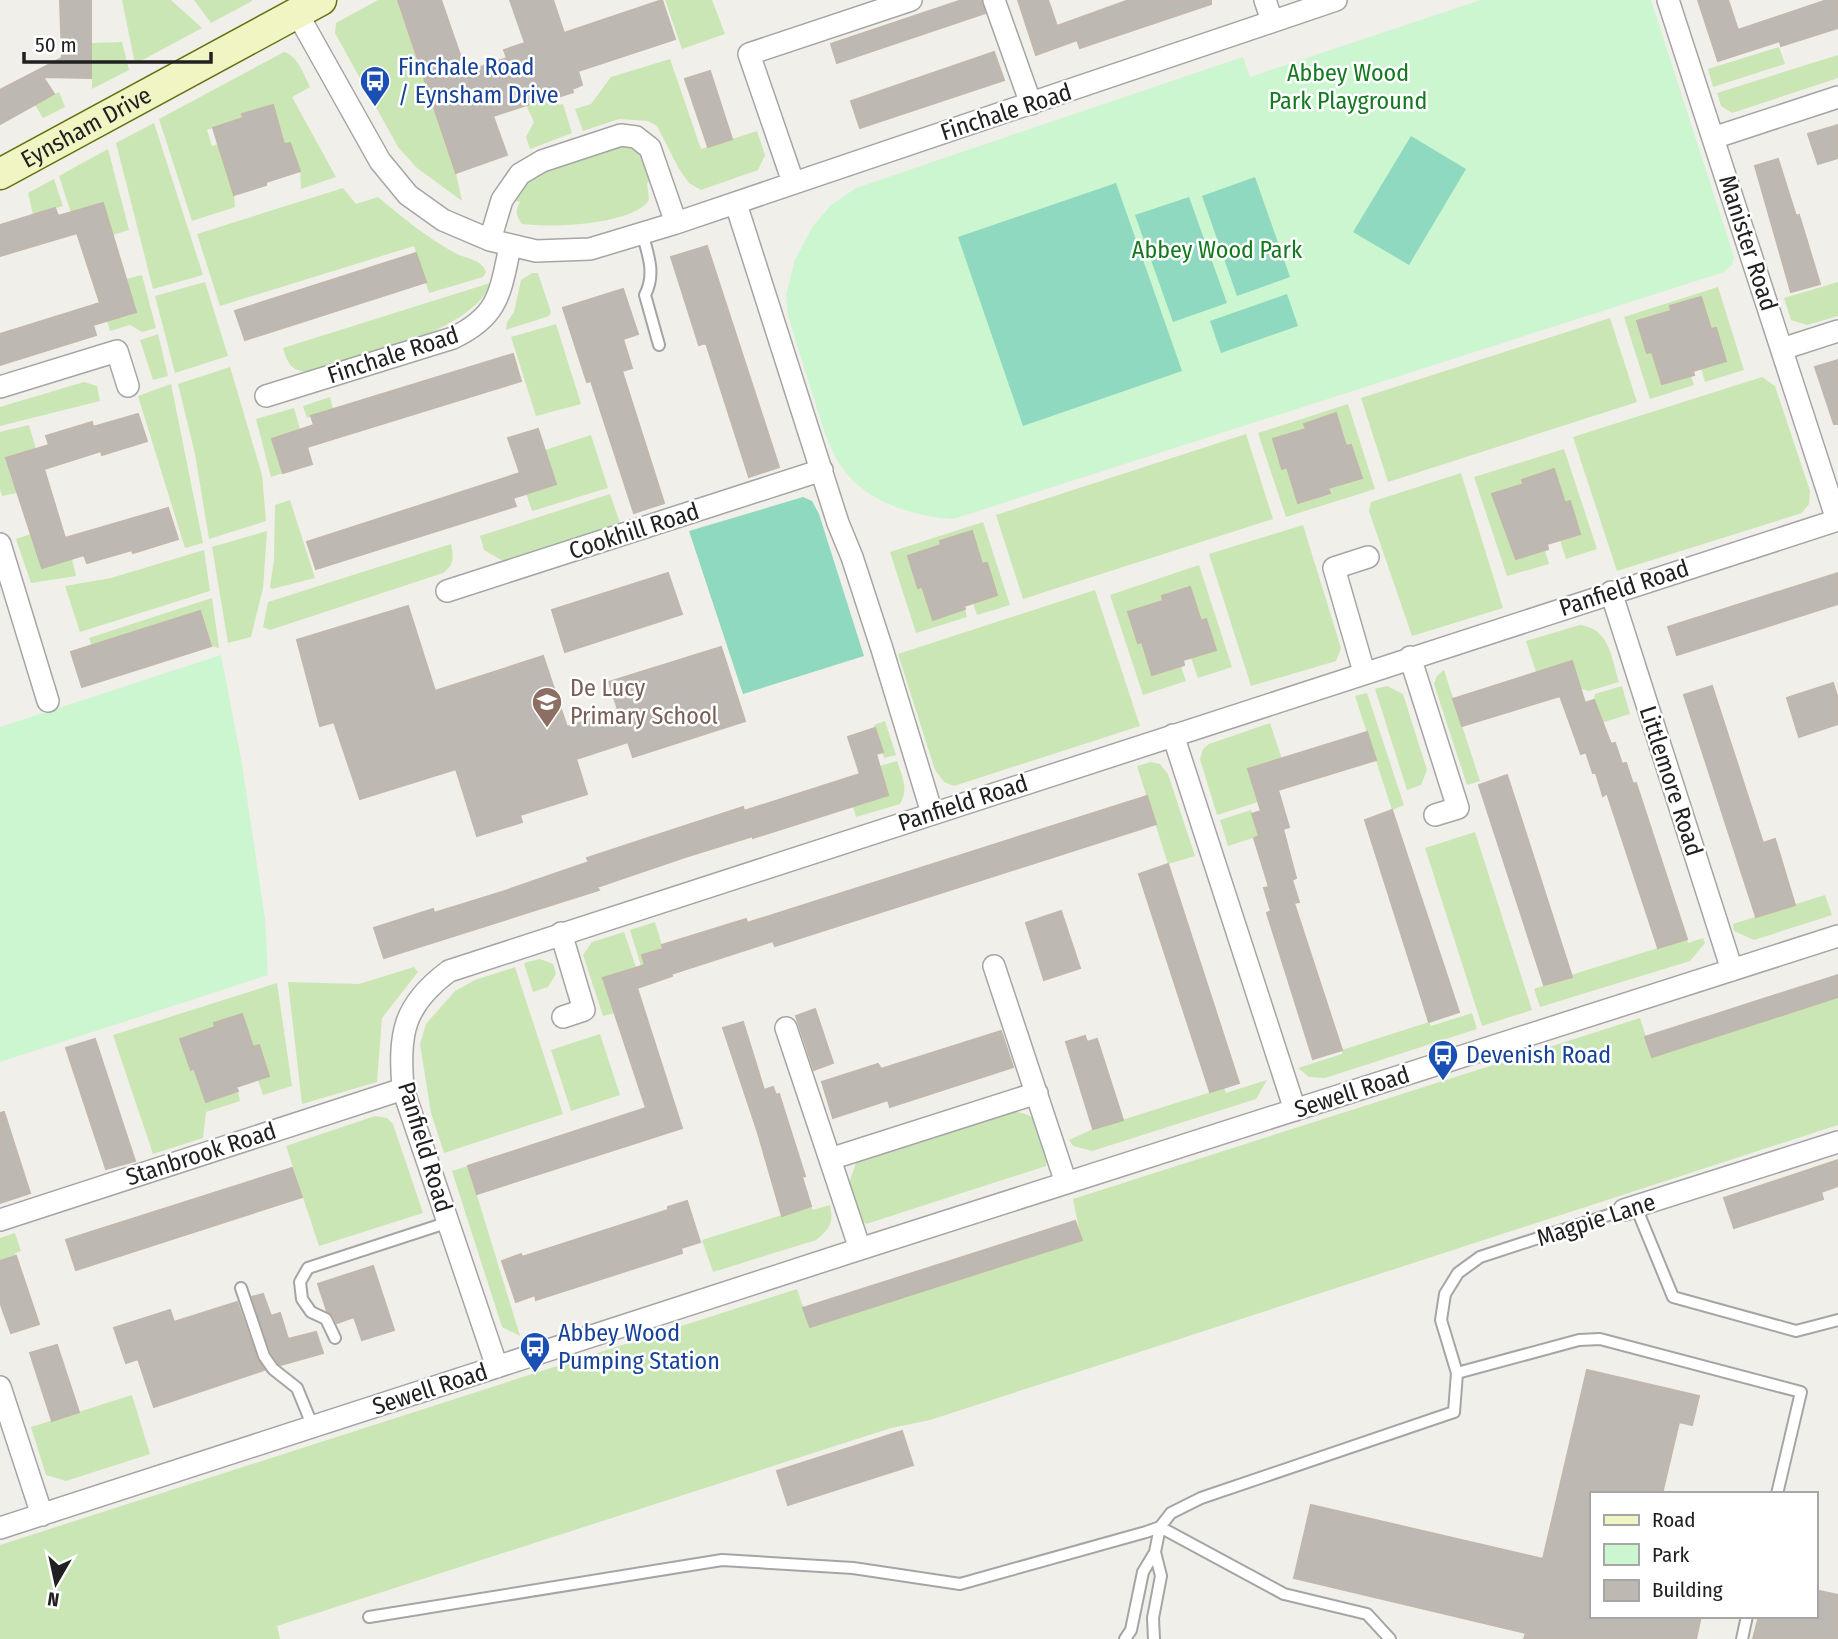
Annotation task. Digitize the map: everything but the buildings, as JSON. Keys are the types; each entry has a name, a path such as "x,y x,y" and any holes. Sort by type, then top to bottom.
{"street":[{"path":"793,182 749,54 911,0"},
{"path":"994,0 1031,104"},
{"path":"1265,0 1272,21"},
{"name":"Finchale Road","path":"309,7 380,161 408,195 443,220 500,244 536,251 590,249 677,223 1336,0"},
{"name":"Manister Road","path":"1668,0 1837,520"},
{"name":"Eynsham Drive","path":"0,173 309,7"},
{"path":"1713,138 1838,97"},
{"name":"Finchale Road","path":"265,396 453,338 479,324 498,296 502,200 520,174 542,161 621,135 636,137 650,148 677,223"},
{"path":"736,204 838,523 883,649 932,813"},
{"path":"1782,349 1838,331"},
{"path":"0,387 117,351 128,386"},
{"name":"Cookhill Road","path":"447,591 822,470"},
{"name":"Panfield Road","path":"497,1367 403,1089 400,1051 403,1028 428,988 449,971 1837,520"},
{"path":"0,544 48,701"},
{"path":"1364,672 1334,568 1368,557"},
{"name":"Littlemore Road","path":"1611,592 1732,970"},
{"path":"1410,657 1458,808 1435,815"},
{"path":"1173,735 1295,1110"},
{"path":"561,933 584,1010 563,1017"},
{"name":"Sewell Road","path":"0,1528 1838,936"},
{"path":"994,966 1066,1183"},
{"path":"786,1028 860,1249"},
{"name":"Stanbrook Road","path":"0,1220 403,1089"},
{"path":"830,1159 1037,1093"},
{"name":"Magpie Lane","path":"1630,1209 1838,1142"},
{"path":"0,1387 42,1515"}],"lane":[{"path":"642,233 651,268 650,286 645,295 659,345"},
{"path":"1630,1209 1673,1297 1797,1331 1838,1320"},
{"name":"Magpie Lane","path":"1457,1373 1441,1320 1445,1294 1458,1273 1480,1257 1630,1209"},
{"path":"335,1338 326,1319 311,1312 302,1299 300,1282 308,1268 449,1222"},
{"path":"241,1288 264,1356 273,1369 297,1388 313,1427"},
{"path":"1125,1639 1131,1630 1143,1572 1155,1552 1160,1527 1171,1513 1201,1498 1454,1412 1457,1373 1579,1340 1600,1339 1801,1392 1777,1492"},
{"path":"369,1617 722,1560 853,1568 960,1584 1160,1527 1284,1594 1367,1614 1390,1639"},
{"path":"1154,1639 1153,1618 1161,1576 1155,1552"},
{"path":"1742,1639 1747,1618"}],"green space":[{"path":"122,0 171,0 202,28 135,64"},
{"path":"194,0 252,0 252,1 211,23"},
{"path":"378,0 398,0 456,173 462,201 417,168 398,147 335,33 336,23"},
{"path":"665,0 712,0 725,34 682,49"},
{"name":"Abbey Wood Park","path":"1481,0 1651,0 1734,257 1732,265 1724,272 953,519 924,515 881,500 856,484 846,473 823,428 788,316 786,295 795,260 813,226 831,205 856,188 1243,57 1250,77"},
{"path":"122,42 129,70 92,89 92,43"},
{"path":"1779,47 1785,64 1713,87 1708,69"},
{"path":"284,52 297,62 310,87 292,97 336,177 301,189 300,171 290,144 284,144 272,105 242,114 243,118 207,130 212,146 218,144 234,195 235,207 192,221 159,119"},
{"path":"1838,55 1838,78 1732,113 1721,106 1717,93"},
{"path":"670,59 701,149 757,131 765,155 758,170 701,190 689,183 657,126 648,121 619,119 583,131 575,109 591,104 611,77"},
{"path":"59,92 65,107 43,118 35,105"},
{"path":"554,96 559,105 563,104 572,133 530,149 526,137 534,122 526,105"},
{"path":"154,123 203,275 153,289 116,143"},
{"path":"1411,136 1466,169 1409,265 1353,232"},
{"path":"622,145 639,153 650,181 647,183 649,200 640,208 626,215 590,223 522,224 517,213 520,202 513,200 535,175"},
{"path":"108,149 129,230 113,235 103,203 71,213 59,176"},
{"path":"1255,177 1290,277 1237,296 1202,196"},
{"path":"54,179 63,206 33,215 28,193"},
{"path":"1116,183 1182,371 1023,426 958,237"},
{"path":"343,188 356,204 378,197 434,240 481,264 486,272 483,277 429,293 414,246 220,306 197,234"},
{"path":"1189,197 1227,303 1173,322 1135,215"},
{"path":"532,273 538,273 551,312 549,316 506,330 507,322 514,312 521,280"},
{"path":"142,275 156,328 142,332 130,325 110,331 107,321 136,312 126,279"},
{"path":"205,282 228,356 175,373 155,296"},
{"path":"1838,282 1838,316 1807,325 1791,320 1784,298"},
{"path":"490,283 480,300 462,315 439,329 384,350 305,372 295,369 289,363 283,348"},
{"path":"1718,287 1744,370 1705,382 1701,368 1716,328 1711,329 1701,297 1670,306 1671,311 1638,321 1647,352 1652,352 1662,384 1691,376 1694,385 1650,399 1624,317"},
{"path":"1287,294 1298,326 1221,353 1210,321"},
{"path":"1610,318 1637,402 1388,482 1361,398"},
{"path":"556,324 581,404 536,416 511,337"},
{"path":"158,334 168,376 153,380 140,340"},
{"path":"230,367 262,475 266,521 209,539 195,454 178,384"},
{"path":"1762,377 1775,386 1810,491 1809,504 1802,513 1617,571 1573,437"},
{"path":"84,382 97,386 100,401 0,426 0,407"},
{"path":"171,384 203,543 185,548 138,396"},
{"path":"330,397 333,409 307,418 303,406"},
{"path":"1348,404 1375,489 1286,517 1258,433","holes":["1336,414 1346,446 1352,445 1362,477 1328,488 1330,492 1298,502 1287,467 1283,469 1274,439 1306,429 1305,423"]},
{"path":"294,408 300,429 272,439 283,473 271,477 256,419"},
{"path":"29,425 36,449 7,459 17,493 2,496 0,432"},
{"path":"1246,434 1273,519 1023,599 996,515"},
{"path":"591,435 608,488 532,511 526,493 556,484 545,450"},
{"path":"1564,449 1597,549 1566,559 1560,540 1580,533 1570,502 1565,503 1554,470 1523,480 1524,484 1492,495 1516,559 1545,550 1549,564 1507,576 1474,477"},
{"path":"1461,473 1503,608 1412,636 1369,511 1371,502"},
{"path":"610,494 620,523 503,561 484,550 480,536"},
{"path":"803,497 812,501 819,514 864,656 743,694 689,531"},
{"path":"290,500 315,578 272,589 275,505"},
{"path":"983,522 1010,605 977,615 973,603 997,594 987,563 982,564 971,531 940,541 941,545 908,556 918,587 922,586 933,619 965,609 967,617 916,633 890,552"},
{"path":"1303,525 1341,648 1336,661 1251,686 1209,554"},
{"path":"267,531 263,588 251,637 228,643 212,547"},
{"path":"31,534 42,568 72,559 76,576 31,583 16,539"},
{"path":"451,544 452,560 443,573 270,630 263,627 268,602"},
{"path":"204,550 210,591 80,632 65,586 111,578"},
{"path":"1199,565 1232,667 1198,678 1191,658 1216,650 1206,619 1201,621 1190,587 1162,596 1163,601 1128,612 1138,643 1142,642 1152,675 1181,666 1186,681 1143,695 1110,595"},
{"path":"1095,590 1140,726 954,786 944,782 935,770 898,654"},
{"path":"212,598 219,648 211,646 200,611 92,646 89,638"},
{"path":"1580,625 1598,632 1603,638 1619,682 1589,691 1581,689 1572,661 1536,672 1526,641"},
{"path":"221,655 242,764 265,919 268,975 0,1062 0,727"},
{"path":"1444,670 1480,781 1467,785 1434,684 1437,676"},
{"path":"1387,686 1403,694 1427,770 1421,785 1407,790 1375,689"},
{"path":"1622,686 1630,714 1601,723 1594,700 1595,694"},
{"path":"1367,693 1404,805 1392,810 1355,696"},
{"path":"885,721 896,755 884,758 874,725"},
{"path":"1270,723 1282,759 1248,770 1258,802 1217,815 1200,759 1203,749 1209,744"},
{"path":"897,761 904,788 900,804 856,817 853,806 888,795 880,769 876,767"},
{"path":"1151,762 1160,764 1168,774 1195,856 1168,864 1137,766"},
{"path":"1251,810 1259,836 1228,846 1220,820"},
{"path":"1475,832 1532,1010 1482,1026 1425,848"},
{"path":"1825,895 1832,915 1754,940 1734,931 1733,924"},
{"path":"655,922 663,949 642,955 645,965 641,966 630,930"},
{"path":"624,932 636,967 604,978 615,1013 603,1016 583,955 592,942"},
{"path":"1703,938 1705,943 1690,961 1540,1007 1534,989 1687,939 1688,943"},
{"path":"540,959 553,964 556,974 548,987 533,992 524,963"},
{"path":"414,967 418,972 382,1018 377,1082 302,1104 288,982 359,984"},
{"path":"515,967 563,1114 444,1153 431,1113 420,1044 426,1024 455,991 475,980"},
{"path":"277,983 292,1086 263,1095 258,1080 269,1076 253,1047 242,1014 214,1023 215,1027 181,1038 205,1102 238,1091 240,1101 206,1112 203,1138 153,1154 113,1035"},
{"path":"1838,997 1838,1125 930,1420 891,1428 277,1626 280,1639 0,1639 0,1545 797,1289 810,1327 1081,1240 1073,1199 1640,1018 1652,1056"},
{"path":"1472,1013 1477,1029 1325,1078 1309,1077 1298,1068 1342,1054 1342,1050 1429,1022 1431,1026"},
{"path":"600,1034 620,1095 571,1111 551,1050"},
{"path":"1267,1080 1256,1099 1092,1151 1073,1146 1069,1140 1093,1129 1224,1088 1226,1093"},
{"path":"1017,1112 1030,1116 1037,1122 1043,1137 1046,1166 866,1224 859,1218 849,1183 856,1163"},
{"path":"375,1116 387,1118 393,1124 423,1213 319,1246 286,1146"},
{"path":"468,1166 520,1336 502,1327 452,1171"},
{"path":"830,1205 830,1225 816,1240 713,1272 702,1240 811,1206 813,1210"},
{"path":"15,1233 21,1251 15,1253 16,1256 0,1261 0,1238"},
{"path":"132,1395 150,1454 66,1481 46,1475 31,1427"}],"place":[{"name":"Finchale Road / Eynsham Drive","path":"375,108"},
{"name":"De Lucy Primary School","path":"547,729"},
{"name":"Devenish Road","path":"1443,1082"},
{"name":"Abbey Wood Pumping Station","path":"535,1374"}],"park label":[{"name":"Abbey Wood Park Playground","path":"1348,87"}]}
